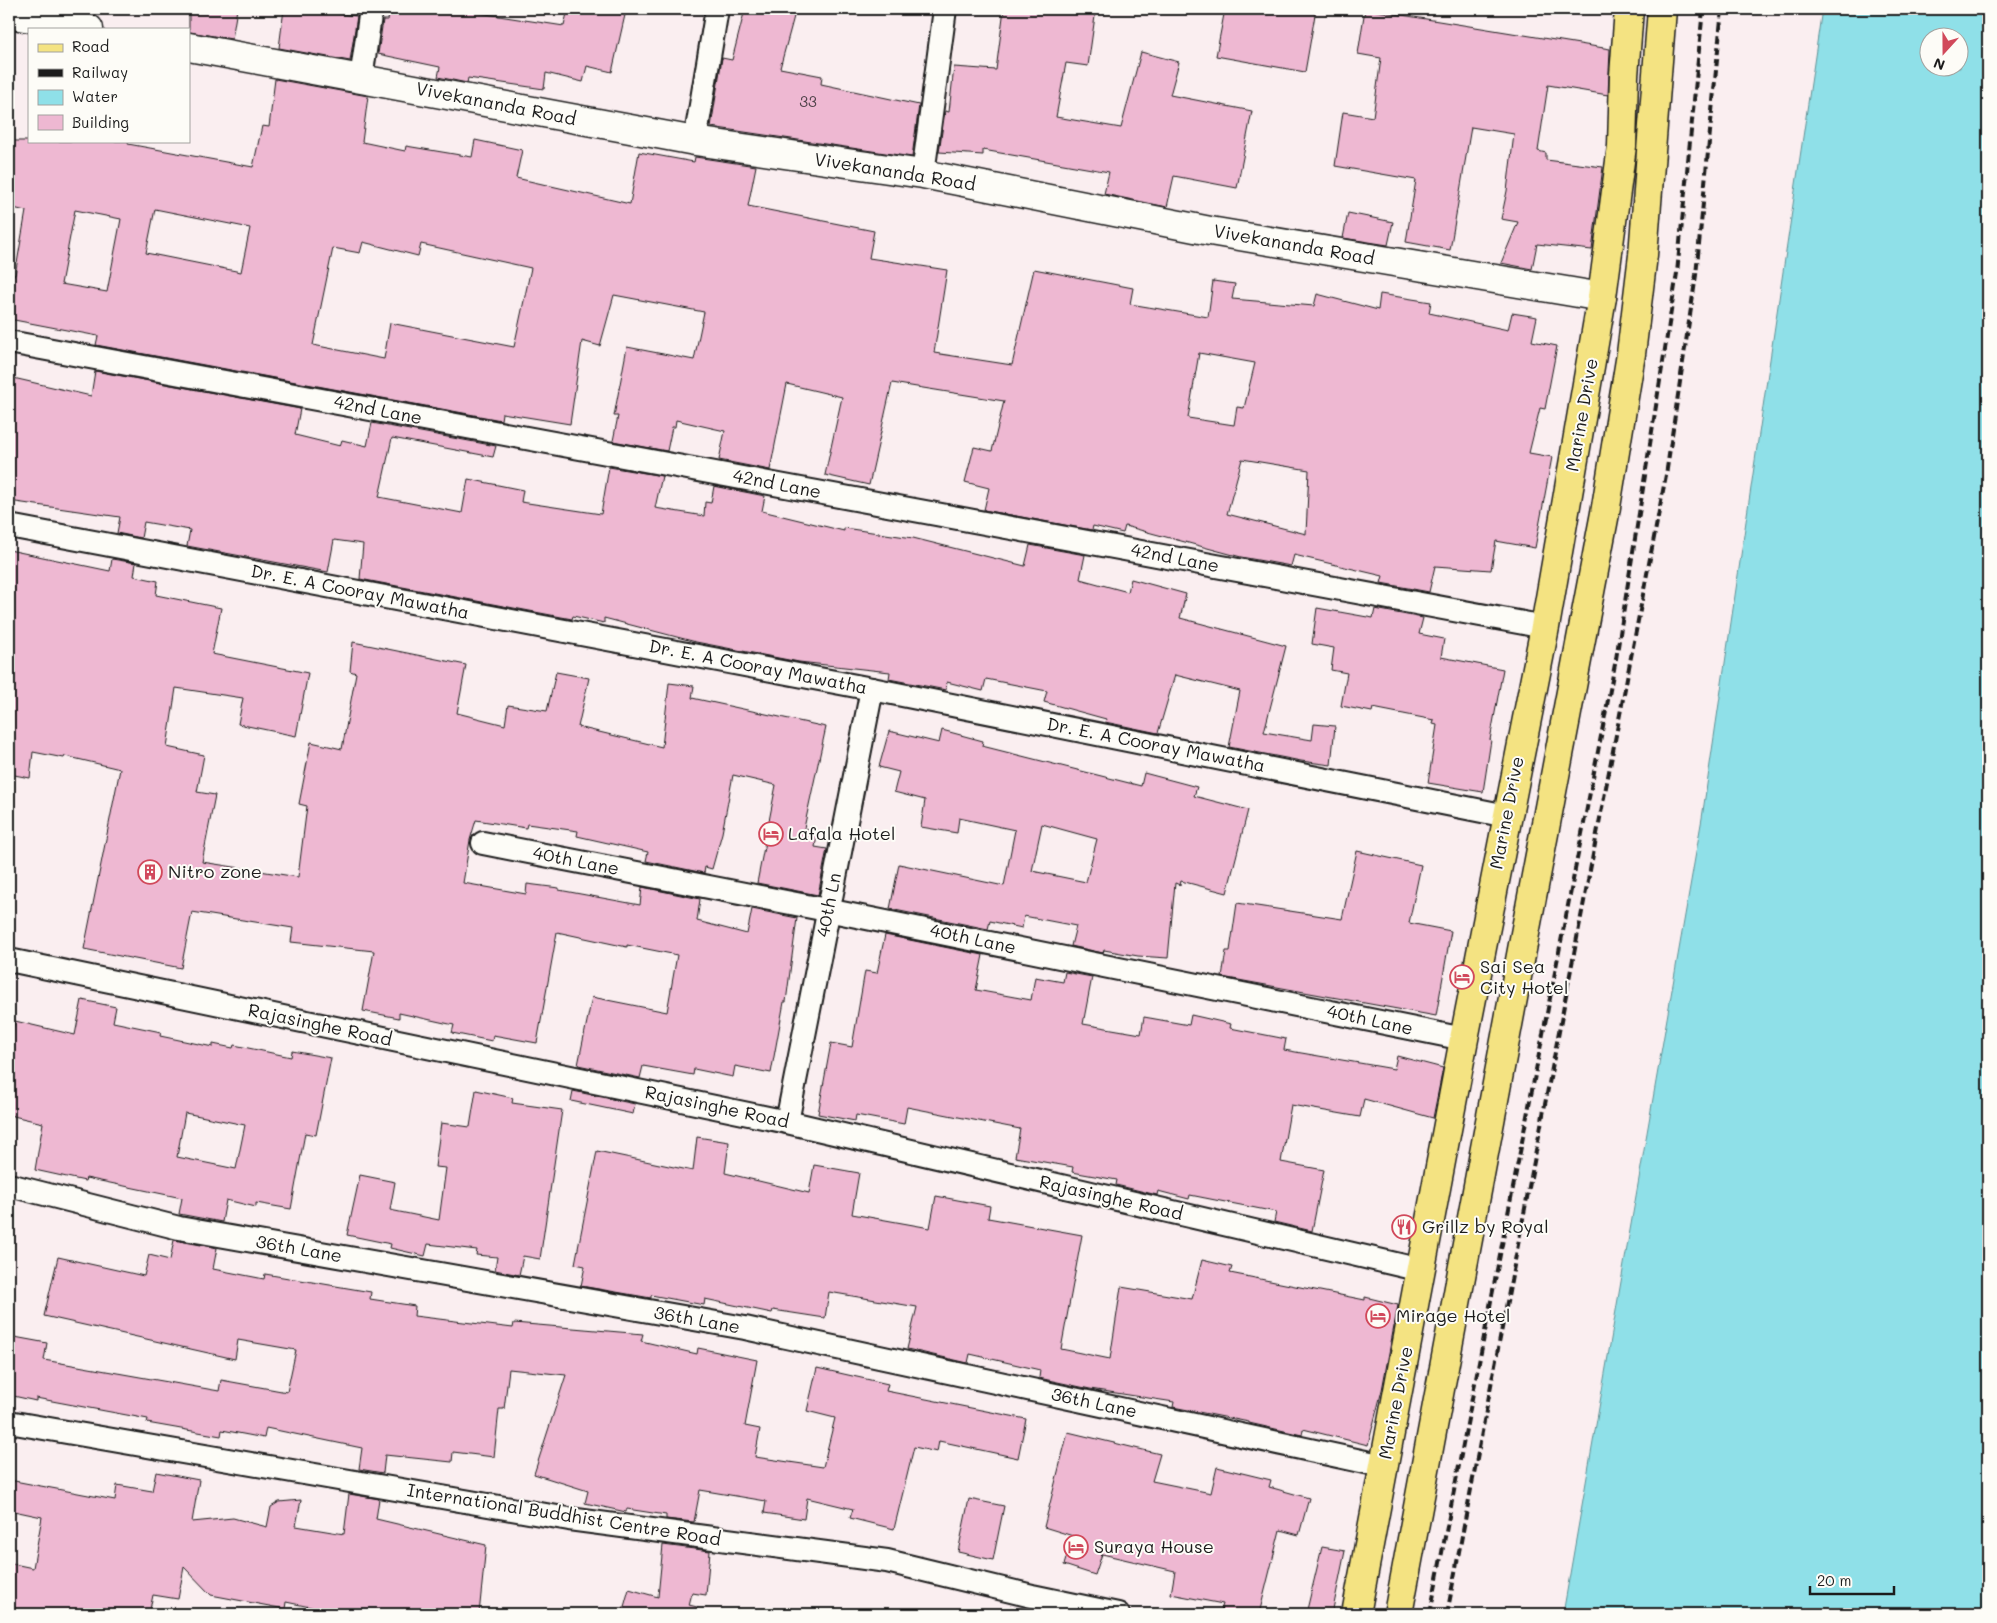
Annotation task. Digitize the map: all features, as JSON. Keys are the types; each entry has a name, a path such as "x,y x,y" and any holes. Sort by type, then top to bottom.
{"main road":[{"name":"Marine Drive","path":"1356,1614 1544,627 1602,297 1622,146 1624,76 1629,9"},
{"path":"1398,1614 1526,923 1605,513 1632,354 1644,255 1662,9"}],"street":[{"path":"361,78 371,9"},
{"path":"695,141 717,9"},
{"path":"923,174 945,9"},
{"path":"9,14 84,28"},
{"name":"Vivekananda Road","path":"190,47 695,141 923,174 1210,231 1602,297"},
{"name":"42nd Lane","path":"9,342 1544,627"},
{"name":"Dr. E. A Cooray Mawatha","path":"9,526 872,688 1507,816"},
{"name":"40th Ln","path":"786,1122 872,688"},
{"name":"40th Lane","path":"482,843 828,910 1464,1039"},
{"name":"Rajasinghe Road","path":"9,960 786,1122 1421,1270"},
{"name":"36th Lane","path":"9,1186 179,1228 745,1328 1384,1466"},
{"name":"International Buddhist Centre Road","path":"9,1422 569,1519 887,1561 1032,1596 1118,1614"}],"water":[{"path":"1822,9 1988,9 1988,1614 1563,1614 1702,818"}],"building":[{"path":"189,9 237,9 232,39 190,32"},
{"path":"284,9 300,9 357,16 350,61 279,48"},
{"path":"390,9 480,9 479,13 564,26 568,9 598,9 625,15 612,72 587,66 583,82 546,73 544,89 468,78 467,83 438,77 440,67 378,54 383,20 388,20"},
{"path":"745,9 796,9 780,68 822,76 821,84 919,105 912,157 711,127 722,58 732,60"},
{"path":"1004,9 1096,9 1088,66 1066,63 1056,117 1121,128 1141,52 1179,62 1170,95 1252,111 1237,188 1174,176 1167,207 1104,194 1109,172 983,150 983,155 939,152 945,111 949,112 954,67 996,70"},
{"path":"1225,9 1316,9 1305,72 1216,56"},
{"path":"1365,9 1610,49 1608,95 1548,85 1538,151 1546,153 1546,160 1603,167 1592,250 1537,244 1532,269 1501,263 1518,222 1501,219 1507,191 1514,134 1471,127 1450,250 1406,242 1416,180 1335,166 1343,112 1373,117 1381,58 1358,54"},
{"path":"275,79 368,96 362,142 405,151 406,146 472,157 475,140 522,150 516,178 630,204 639,152 694,162 695,157 756,166 748,206 874,231 869,258 947,270 934,353 1012,365 1034,269 1133,288 1130,304 1208,317 1213,281 1235,284 1232,299 1314,306 1317,294 1378,310 1380,294 1431,302 1429,313 1508,330 1512,313 1537,317 1532,341 1557,346 1545,409 1540,408 1529,453 1552,457 1535,548 1496,541 1491,570 1435,566 1429,592 1381,583 1383,576 1294,555 1291,566 1241,557 1125,526 1123,533 1093,526 1092,530 984,510 989,488 965,482 974,447 992,451 1004,401 892,383 869,485 825,475 842,397 787,384 770,470 719,460 725,431 676,420 675,427 672,427 667,451 613,441 618,416 614,416 627,347 694,360 704,312 614,295 600,346 582,341 570,424 502,413 501,420 96,345 98,336 9,319 9,274 15,275 26,211 9,207 9,163 13,141 129,142 128,144 253,167 262,126 269,127","holes":["155,209 250,228 241,272 146,253","75,210 121,219 107,292 61,284","363,242 418,256 421,244 531,268 514,347 390,323 384,359 313,345 333,248 360,253","1199,353 1255,363 1244,408 1237,407 1234,425 1188,418","1242,459 1309,470 1306,534 1227,514"]},
{"path":"1348,213 1393,222 1388,245 1343,238"},
{"path":"95,371 300,409 295,435 340,446 342,440 367,446 372,423 496,446 493,457 392,438 379,497 462,513 468,479 523,490 521,502 601,514 609,467 662,476 655,508 704,516 705,502 711,503 714,486 765,496 762,511 844,531 844,528 913,538 1025,566 1030,545 1085,555 1080,579 1128,592 1131,579 1186,594 1180,618 1286,646 1264,732 1312,740 1314,724 1335,726 1331,765 1229,747 1240,691 1175,675 1158,733 1105,722 1106,719 1044,702 1047,691 986,679 983,691 947,682 946,690 889,679 890,672 799,662 696,642 604,618 604,623 573,616 572,619 360,579 363,544 334,540 328,572 187,546 190,530 144,522 141,538 117,533 120,517 9,501 9,377 91,396"},
{"path":"9,550 110,571 112,559 136,563 134,576 158,581 156,595 221,608 212,654 308,673 296,736 238,724 243,698 176,688 167,747 204,755 197,792 215,795 202,862 298,877 307,806 299,804 311,742 342,749 356,673 350,671 353,642 466,665 457,713 505,725 508,705 547,711 556,672 589,678 578,727 662,747 669,683 694,686 692,698 826,727 804,828 818,831 815,847 827,849 818,895 757,883 776,785 733,775 722,833 712,869 705,867 704,873 646,861 648,852 577,836 578,831 527,824 526,828 476,820 470,840 463,883 526,894 527,884 559,888 559,890 640,905 642,887 700,899 697,921 747,934 752,909 797,918 786,1002 784,1002 771,1073 735,1066 733,1077 694,1069 693,1075 643,1066 640,1078 578,1065 592,997 667,1012 677,955 627,945 627,947 557,932 537,1043 493,1035 492,1041 452,1033 454,1025 399,1013 399,1018 363,1011 374,951 291,942 293,928 192,912 181,968 84,949 120,769 65,756 64,758 33,752 30,778 9,774"},
{"path":"1317,608 1373,618 1375,609 1423,618 1419,634 1444,639 1441,657 1503,669 1483,792 1428,783 1437,725 1433,724 1434,720 1373,708 1372,712 1341,706 1347,673 1331,670 1334,648 1312,644"},
{"path":"942,730 983,741 982,746 1141,786 1144,773 1197,787 1194,796 1248,810 1227,893 1181,881 1180,885 1175,883 1168,958 1138,956 1104,950 1103,953 1071,946 1076,926 1024,916 1022,928 990,921 988,929 890,909 899,864 1004,886 1015,830 959,818 957,833 921,827 925,800 894,792 899,772 879,767 889,731 939,743","holes":["1042,824 1097,839 1086,882 1032,871"]},
{"path":"1357,851 1421,865 1409,923 1451,931 1436,1016 1222,977 1226,951 1230,951 1237,903 1342,919"},
{"path":"885,935 983,955 976,990 1031,1000 1035,977 1063,982 1065,972 1092,977 1083,1024 1141,1034 1144,1017 1189,1025 1191,1015 1231,1024 1230,1028 1286,1039 1284,1050 1394,1069 1397,1056 1443,1068 1433,1118 1364,1099 1360,1117 1291,1105 1281,1162 1324,1170 1312,1231 1274,1222 1276,1212 1190,1195 1189,1199 1158,1191 1157,1195 1116,1185 1117,1180 1072,1172 1073,1167 1015,1157 1020,1129 907,1107 904,1124 856,1115 855,1121 818,1114 831,1043 852,1047 865,971 877,973"},
{"path":"82,1000 116,1007 113,1022 161,1032 160,1036 213,1047 213,1044 233,1048 234,1045 291,1057 292,1051 331,1058 316,1135 305,1133 291,1209 256,1203 256,1207 226,1200 222,1222 179,1214 182,1198 86,1178 85,1181 35,1170 43,1123 9,1115 9,1047 15,1021 75,1035","holes":["185,1113 245,1125 236,1169 177,1157"]},
{"path":"476,1090 513,1098 512,1103 562,1110 540,1259 523,1256 519,1275 495,1270 497,1257 476,1255 477,1250 428,1244 425,1256 390,1248 391,1244 347,1235 360,1175 395,1182 390,1210 439,1220 446,1168 435,1167 441,1123 470,1127"},
{"path":"573,1091 635,1104 633,1114 571,1101"},
{"path":"697,1137 729,1142 725,1173 809,1193 814,1165 859,1173 852,1214 930,1228 936,1196 990,1206 988,1218 1082,1235 1061,1349 1110,1359 1121,1287 1192,1299 1202,1260 1232,1267 1230,1273 1365,1300 1365,1297 1398,1305 1382,1390 1368,1445 1303,1429 1302,1435 1173,1407 1174,1402 1090,1389 1039,1378 1040,1370 970,1354 968,1363 907,1349 917,1307 829,1292 825,1318 773,1310 772,1313 705,1299 704,1305 651,1295 651,1298 581,1286 585,1266 575,1264 597,1151 693,1171"},
{"path":"174,1240 217,1248 213,1269 264,1279 265,1274 371,1292 370,1299 415,1306 414,1316 513,1328 514,1323 643,1334 641,1341 697,1354 698,1348 757,1360 745,1426 760,1429 755,1457 823,1467 835,1418 807,1411 817,1368 888,1384 886,1391 1026,1419 1018,1458 939,1441 937,1452 914,1447 894,1529 850,1518 853,1509 807,1498 804,1519 764,1513 766,1501 700,1490 694,1522 666,1519 666,1515 627,1509 626,1512 585,1503 588,1491 534,1474 566,1375 509,1369 504,1409 499,1409 494,1457 453,1452 452,1462 385,1455 383,1473 359,1469 362,1448 266,1428 264,1438 222,1430 221,1436 147,1423 148,1419 36,1398 36,1401 9,1395 9,1336 47,1343 44,1360 219,1391 221,1380 287,1392 296,1350 238,1340 235,1359 44,1316 58,1257 144,1276 149,1255 170,1260"},
{"path":"1068,1432 1160,1454 1152,1481 1211,1493 1217,1467 1271,1480 1269,1487 1309,1498 1299,1535 1280,1530 1259,1614 1220,1614 1223,1604 1171,1594 1175,1571 1102,1554 1095,1575 1064,1565 1073,1536 1044,1527"},
{"path":"156,1472 199,1480 192,1522 233,1518 267,1527 271,1507 279,1502 301,1500 296,1526 344,1534 349,1494 379,1499 376,1519 486,1545 479,1614 344,1614 286,1602 285,1609 211,1595 184,1567 178,1599 153,1595 149,1614 9,1614 9,1563 33,1568 42,1517 9,1510 9,1480 115,1500 117,1485 152,1491"},
{"path":"969,1499 1004,1506 993,1560 958,1552"},
{"path":"663,1545 710,1551 706,1595 692,1593 689,1605 697,1607 696,1614 622,1614 629,1589 658,1597"},
{"path":"1322,1547 1345,1551 1332,1614 1306,1614"}],"railway":[{"path":"1430,1614 1616,659 1677,273 1703,9"},
{"path":"1447,1614 1666,475 1696,275 1722,9"}],"place":[{"name":"Lafala Hotel","path":"771,834"},
{"name":"Nitro zone","path":"150,872"},
{"name":"Sai Sea City Hotel","path":"1462,977"},
{"name":"Grillz by Royal","path":"1404,1227"},
{"name":"Mirage Hotel","path":"1378,1316"},
{"name":"Suraya House","path":"1076,1547"}]}
